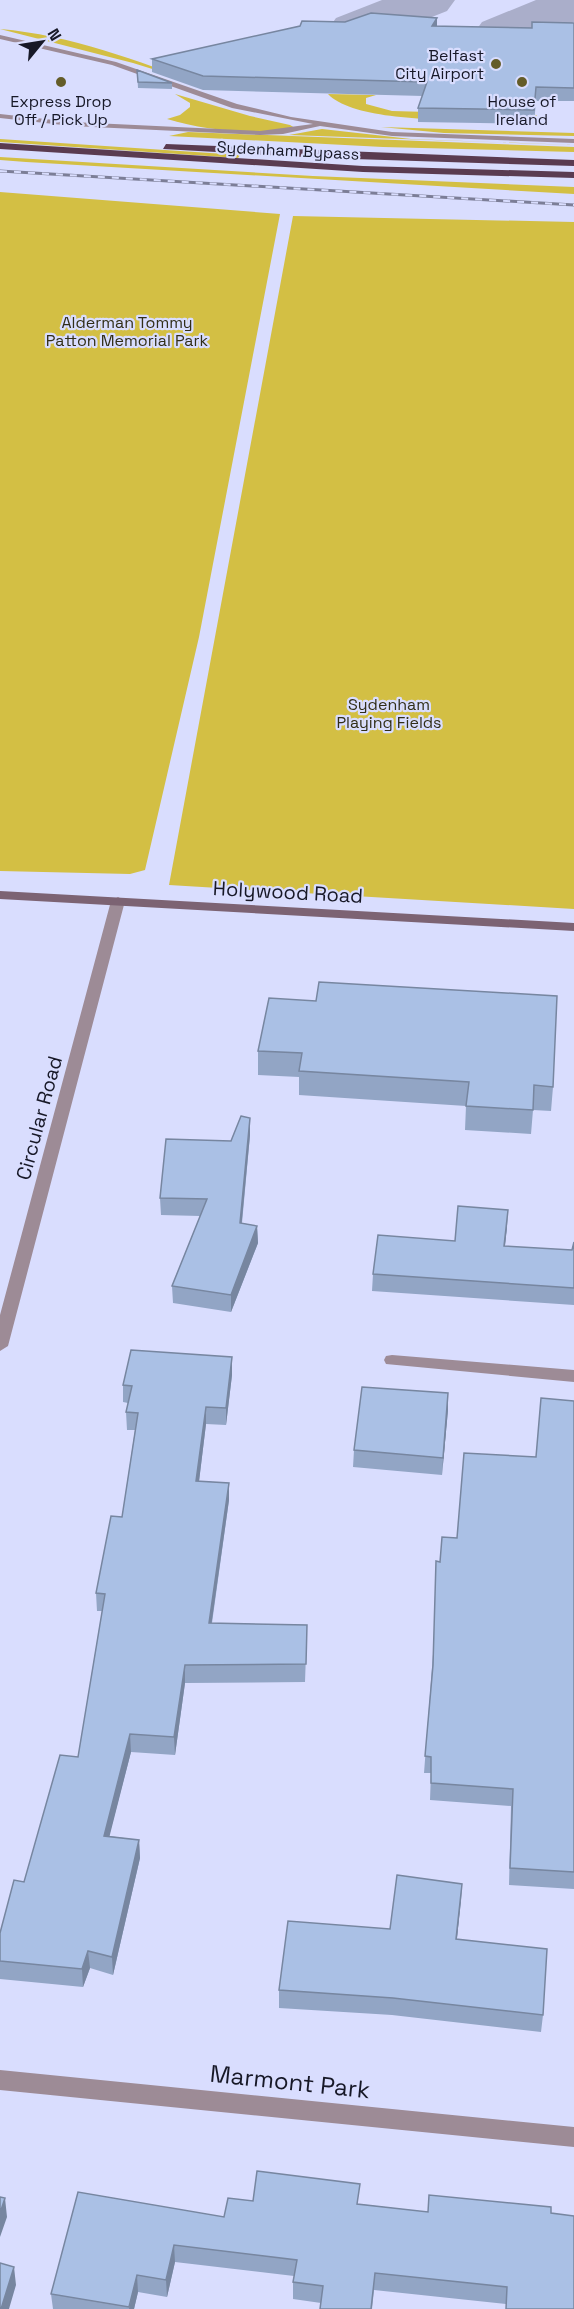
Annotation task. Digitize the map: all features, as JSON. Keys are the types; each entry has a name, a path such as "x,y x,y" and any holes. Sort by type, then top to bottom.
{"highway":[{"name":"Sydenham Bypass","path":"0,136 322,155 574,163"},
{"name":"Sydenham Bypass","path":"0,146 363,169 574,175"}],"main road":[{"name":"Holywood Road","path":"0,896 574,927"}],"street":[{"path":"0,37 114,63 235,106 322,125 392,135 574,141"},
{"path":"0,116 81,124 260,133 300,130 322,125"},
{"name":"Circular Road","path":"0,1346 118,902"},
{"path":"392,1360 574,1376"},
{"name":"Marmont Park","path":"0,2080 574,2137"}],"green space":[{"path":"0,29 78,43 129,58 204,85 133,63"},
{"path":"175,94 295,128 231,131 167,119 180,115 190,107 190,103"},
{"path":"328,94 376,95 366,98 366,104 392,111 537,115 536,120 458,120 395,116 367,112 344,105"},
{"path":"381,127 574,133 574,136 444,133"},
{"path":"322,129 411,139 574,145 289,135"},
{"path":"188,132 574,147 574,152 383,147 169,136"},
{"path":"0,139 240,155 238,158 0,142"},
{"path":"0,157 313,176 574,187 574,194 26,162 0,160"},
{"name":"Alderman Tommy Patton Memorial Park","path":"0,192 280,214 199,637 145,870 130,874 0,871"},
{"name":"Sydenham Playing Fields","path":"293,216 574,222 574,909 169,885"}],"building":[{"path":"371,13 437,18 432,26 532,28 532,22 574,23 574,88 536,87 534,110 418,108 427,82 203,76 152,59 300,26 302,21 345,22"},
{"path":"137,70 172,83 138,82"},
{"path":"319,982 557,996 553,1087 534,1085 533,1110 466,1106 469,1082 299,1071 302,1053 258,1051 269,998 316,1001"},
{"path":"241,1116 250,1118 240,1223 257,1226 231,1295 172,1286 207,1199 160,1198 166,1139 231,1141"},
{"path":"458,1206 508,1210 504,1246 572,1250 574,1242 574,1288 373,1274 378,1235 455,1241"},
{"path":"131,1350 232,1357 226,1408 206,1407 196,1481 229,1483 209,1623 307,1625 306,1664 185,1665 174,1737 130,1734 104,1836 139,1840 112,1957 88,1951 82,1969 0,1961 0,1933 14,1880 24,1882 60,1755 78,1757 105,1594 96,1593 111,1516 122,1517 138,1413 126,1412 132,1386 123,1385"},
{"path":"362,1387 448,1393 443,1458 354,1450"},
{"path":"541,1398 574,1401 574,1872 510,1868 513,1789 431,1783 431,1757 425,1756 433,1665 436,1561 440,1562 442,1537 457,1538 464,1453 536,1457"},
{"path":"397,1875 462,1884 456,1939 547,1949 543,2015 393,1998 279,1990 288,1921 390,1929"},
{"path":"257,2171 360,2184 357,2204 428,2212 429,2195 551,2207 551,2213 574,2216 574,2309 506,2309 507,2287 375,2273 371,2309 320,2309 323,2286 293,2282 297,2260 174,2245 166,2280 137,2275 129,2307 51,2294 78,2192 224,2217 228,2198 253,2201"},
{"path":"0,2197 5,2198 0,2213"},
{"path":"0,2263 14,2267 1,2309 0,2309"}],"taxiway":[{"path":"355,29 429,0"},
{"path":"501,33 574,3"}],"railway":[{"path":"0,171 574,205"}],"place":[{"name":"Belfast City Airport","path":"496,64"},
{"name":"Express Drop Off / Pick Up","path":"61,82"},
{"name":"House of Ireland","path":"522,82"}]}
